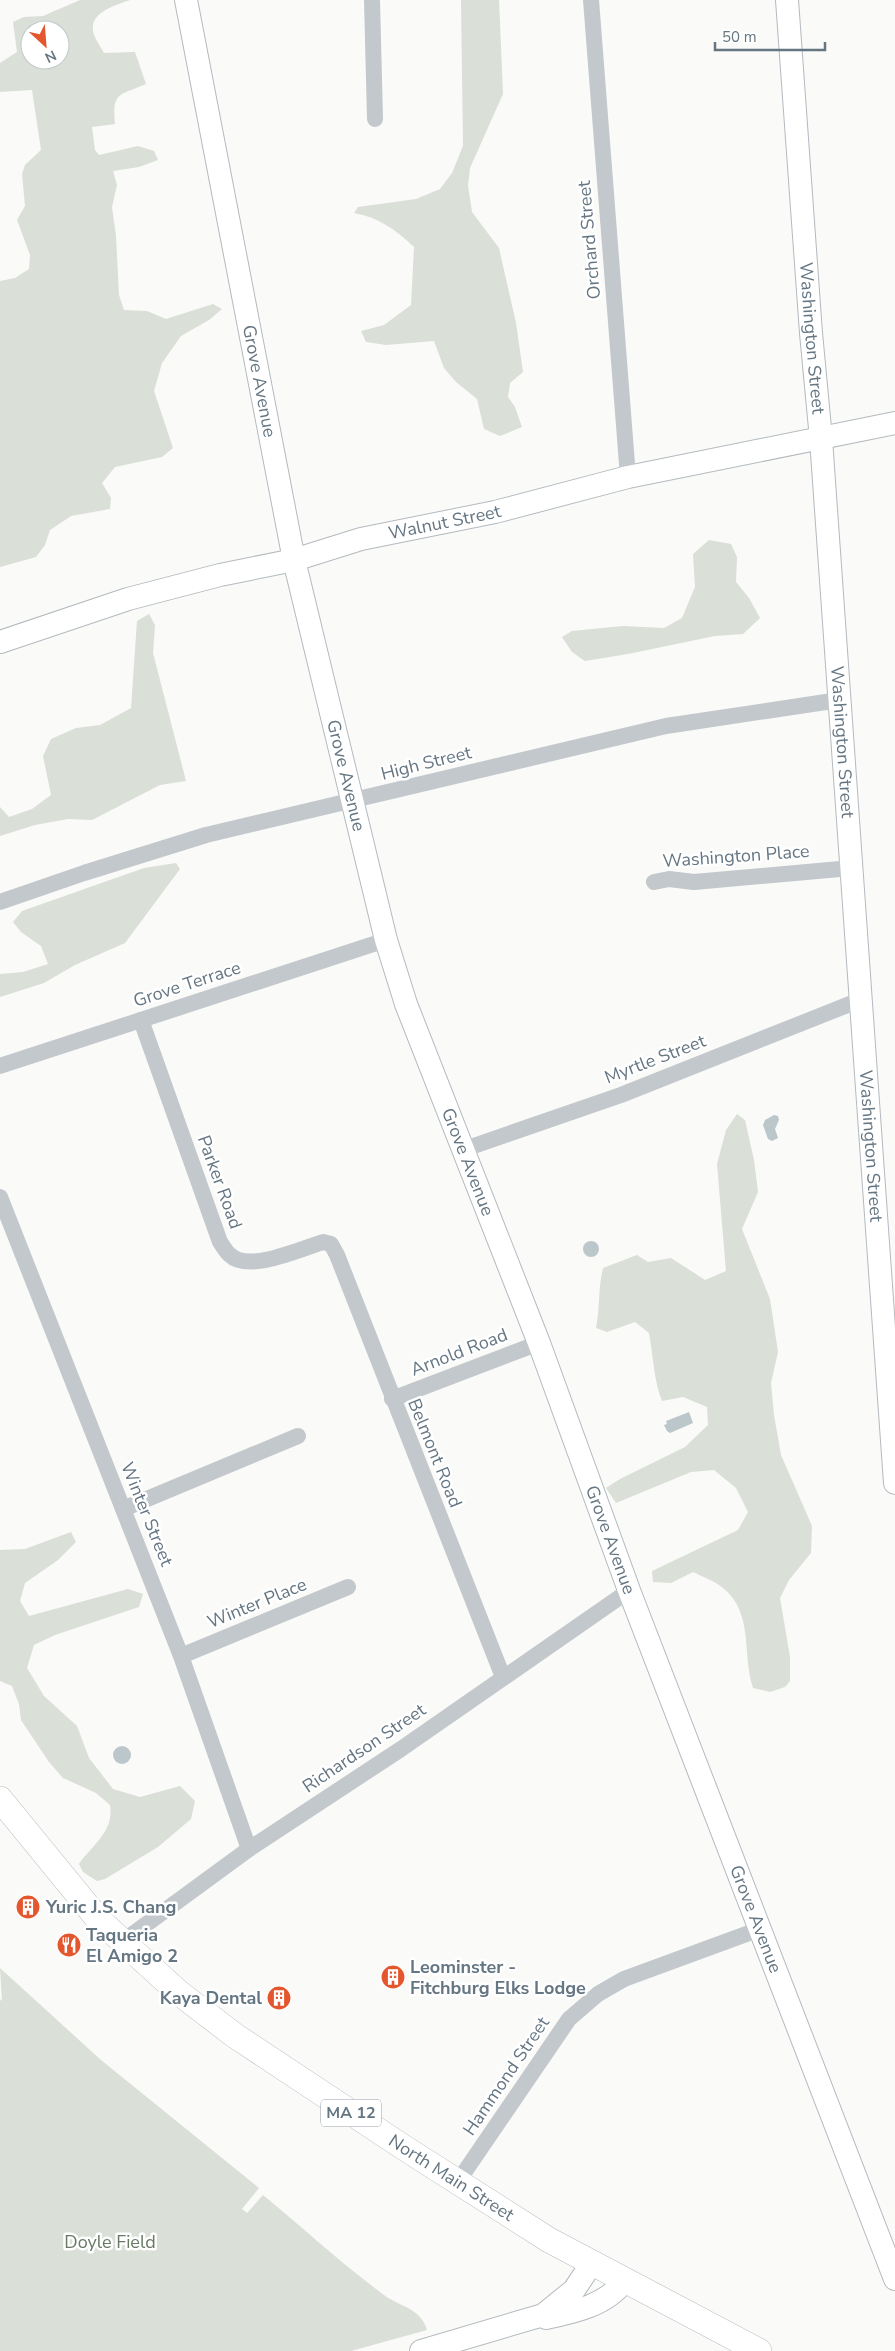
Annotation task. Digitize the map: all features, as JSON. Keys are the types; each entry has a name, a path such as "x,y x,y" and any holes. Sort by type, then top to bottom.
{"main road":[{"name":"North Main Street","path":"0,1800 68,1885 122,1942 178,1992 234,2035 457,2183 549,2240 759,2351"}],"street":[{"name":"Grove Avenue","path":"186,0 294,560 386,940 406,1004 539,1343 630,1590 895,2279"},
{"path":"372,0 375,119"},
{"name":"Orchard Street","path":"591,0 628,476"},
{"name":"Washington Street","path":"787,0 811,333 821,439 860,1000 890,1348 895,1483"},
{"name":"Walnut Street","path":"0,642 128,599 220,575 294,560 361,539 495,512 628,476 821,439 895,422"},
{"name":"High Street","path":"0,902 84,873 206,836 666,726 839,700"},
{"name":"Washington Place","path":"654,882 669,879 694,882 851,868"},
{"name":"Grove Terrace","path":"0,1066 386,940"},
{"name":"Myrtle Street","path":"462,1150 620,1094 860,1000"},
{"name":"Parker Road","path":"140,1020 220,1242 230,1256 243,1262 257,1262 323,1242 330,1244"},
{"name":"Winter Street","path":"0,1197 181,1656 249,1849"},
{"name":"Belmont Road","path":"330,1244 340,1262 392,1398 504,1677"},
{"name":"Arnold Road","path":"392,1398 539,1343"},
{"path":"123,1509 298,1436"},
{"name":"Winter Place","path":"181,1656 348,1588"},
{"name":"Richardson Street","path":"122,1942 249,1849 400,1749 630,1590"},
{"name":"Hammond Street","path":"457,2183 569,2019 587,2003 598,1994 624,1979 760,1928"},
{"path":"533,2320 550,2311 568,2297 592,2264"},
{"path":"421,2351 596,2304 612,2295 625,2280"}],"green space":[{"path":"80,0 130,0 105,10 93,24 96,39 104,53 135,52 146,84 119,96 116,100 114,113 115,124 92,127 95,150 99,155 138,146 154,151 158,160 139,167 113,171 117,185 112,207 116,236 119,295 124,310 147,311 166,319 213,304 222,309 209,320 181,336 162,363 154,391 173,448 162,457 115,467 102,483 111,498 110,509 71,516 50,530 45,545 36,557 0,567 0,281 15,278 29,269 30,255 17,220 25,206 22,174 25,165 41,150 32,90 0,92 0,63 17,52 13,22 24,17 43,16"},
{"path":"461,0 499,0 503,94 470,168 468,186 472,212 499,248 516,323 523,372 510,383 508,397 515,407 522,427 500,436 484,429 477,399 456,382 444,368 434,341 386,345 366,342 361,331 384,325 411,305 414,247 379,221 354,213 358,207 416,199 440,189 452,173 463,146"},
{"path":"709,540 731,544 737,557 736,582 749,598 760,618 743,634 715,636 585,661 572,652 562,637 572,631 623,626 664,628 682,618 695,587 693,554"},
{"path":"149,614 155,625 153,653 186,781 160,785 92,820 68,819 35,825 0,836 0,807 9,817 32,809 51,795 43,756 51,739 76,728 100,725 131,708 137,621"},
{"path":"176,863 180,869 125,943 75,965 44,983 0,997 0,974 23,972 48,964 41,946 21,932 13,922 22,911 144,868"},
{"path":"737,1114 745,1120 754,1160 758,1192 742,1229 770,1299 778,1352 771,1383 781,1455 812,1526 811,1553 789,1580 780,1598 790,1657 790,1681 785,1687 770,1692 753,1688 743,1622 733,1598 723,1588 693,1572 671,1583 653,1582 652,1571 738,1530 748,1512 736,1488 714,1470 691,1472 616,1503 606,1488 620,1479 685,1447 708,1425 707,1407 683,1397 662,1401 655,1377 649,1333 635,1322 607,1332 596,1328 603,1268 637,1255 648,1262 671,1258 705,1280 726,1271 717,1164 726,1130"},
{"path":"71,1532 76,1542 58,1560 25,1583 20,1601 29,1616 128,1589 143,1594 139,1607 55,1635 34,1645 27,1668 44,1696 77,1726 89,1758 113,1789 140,1797 180,1786 195,1801 191,1819 158,1847 105,1879 97,1881 83,1872 79,1864 106,1830 109,1823 110,1805 96,1793 63,1778 49,1762 21,1720 19,1704 12,1686 0,1681 0,1550 25,1549"},
{"name":"Doyle Field","path":"0,1968 101,2060 259,2188 242,2209 247,2213 263,2195 368,2283 390,2299 415,2312 427,2330 351,2351 0,2351 0,1999 2,2001"}],"shaded area":[{"path":"774,1115 778,1116 779,1120 775,1129 778,1138 772,1141 768,1139 763,1125 765,1120"},
{"path":"588,1241 594,1241 599,1246 597,1255 588,1257 583,1252 583,1246"},
{"path":"689,1412 693,1423 670,1433 667,1431 664,1425 667,1424 666,1421"},
{"path":"122,1746 128,1749 131,1755 128,1761 122,1764 116,1761 113,1755 116,1749"}],"place":[{"name":"Yuric J.S. Chang","path":"28,1907"},
{"name":"Taqueria El Amigo 2","path":"69,1945"},
{"name":"Leominster - Fitchburg Elks Lodge","path":"393,1977"},
{"name":"Kaya Dental","path":"279,1998"}]}
